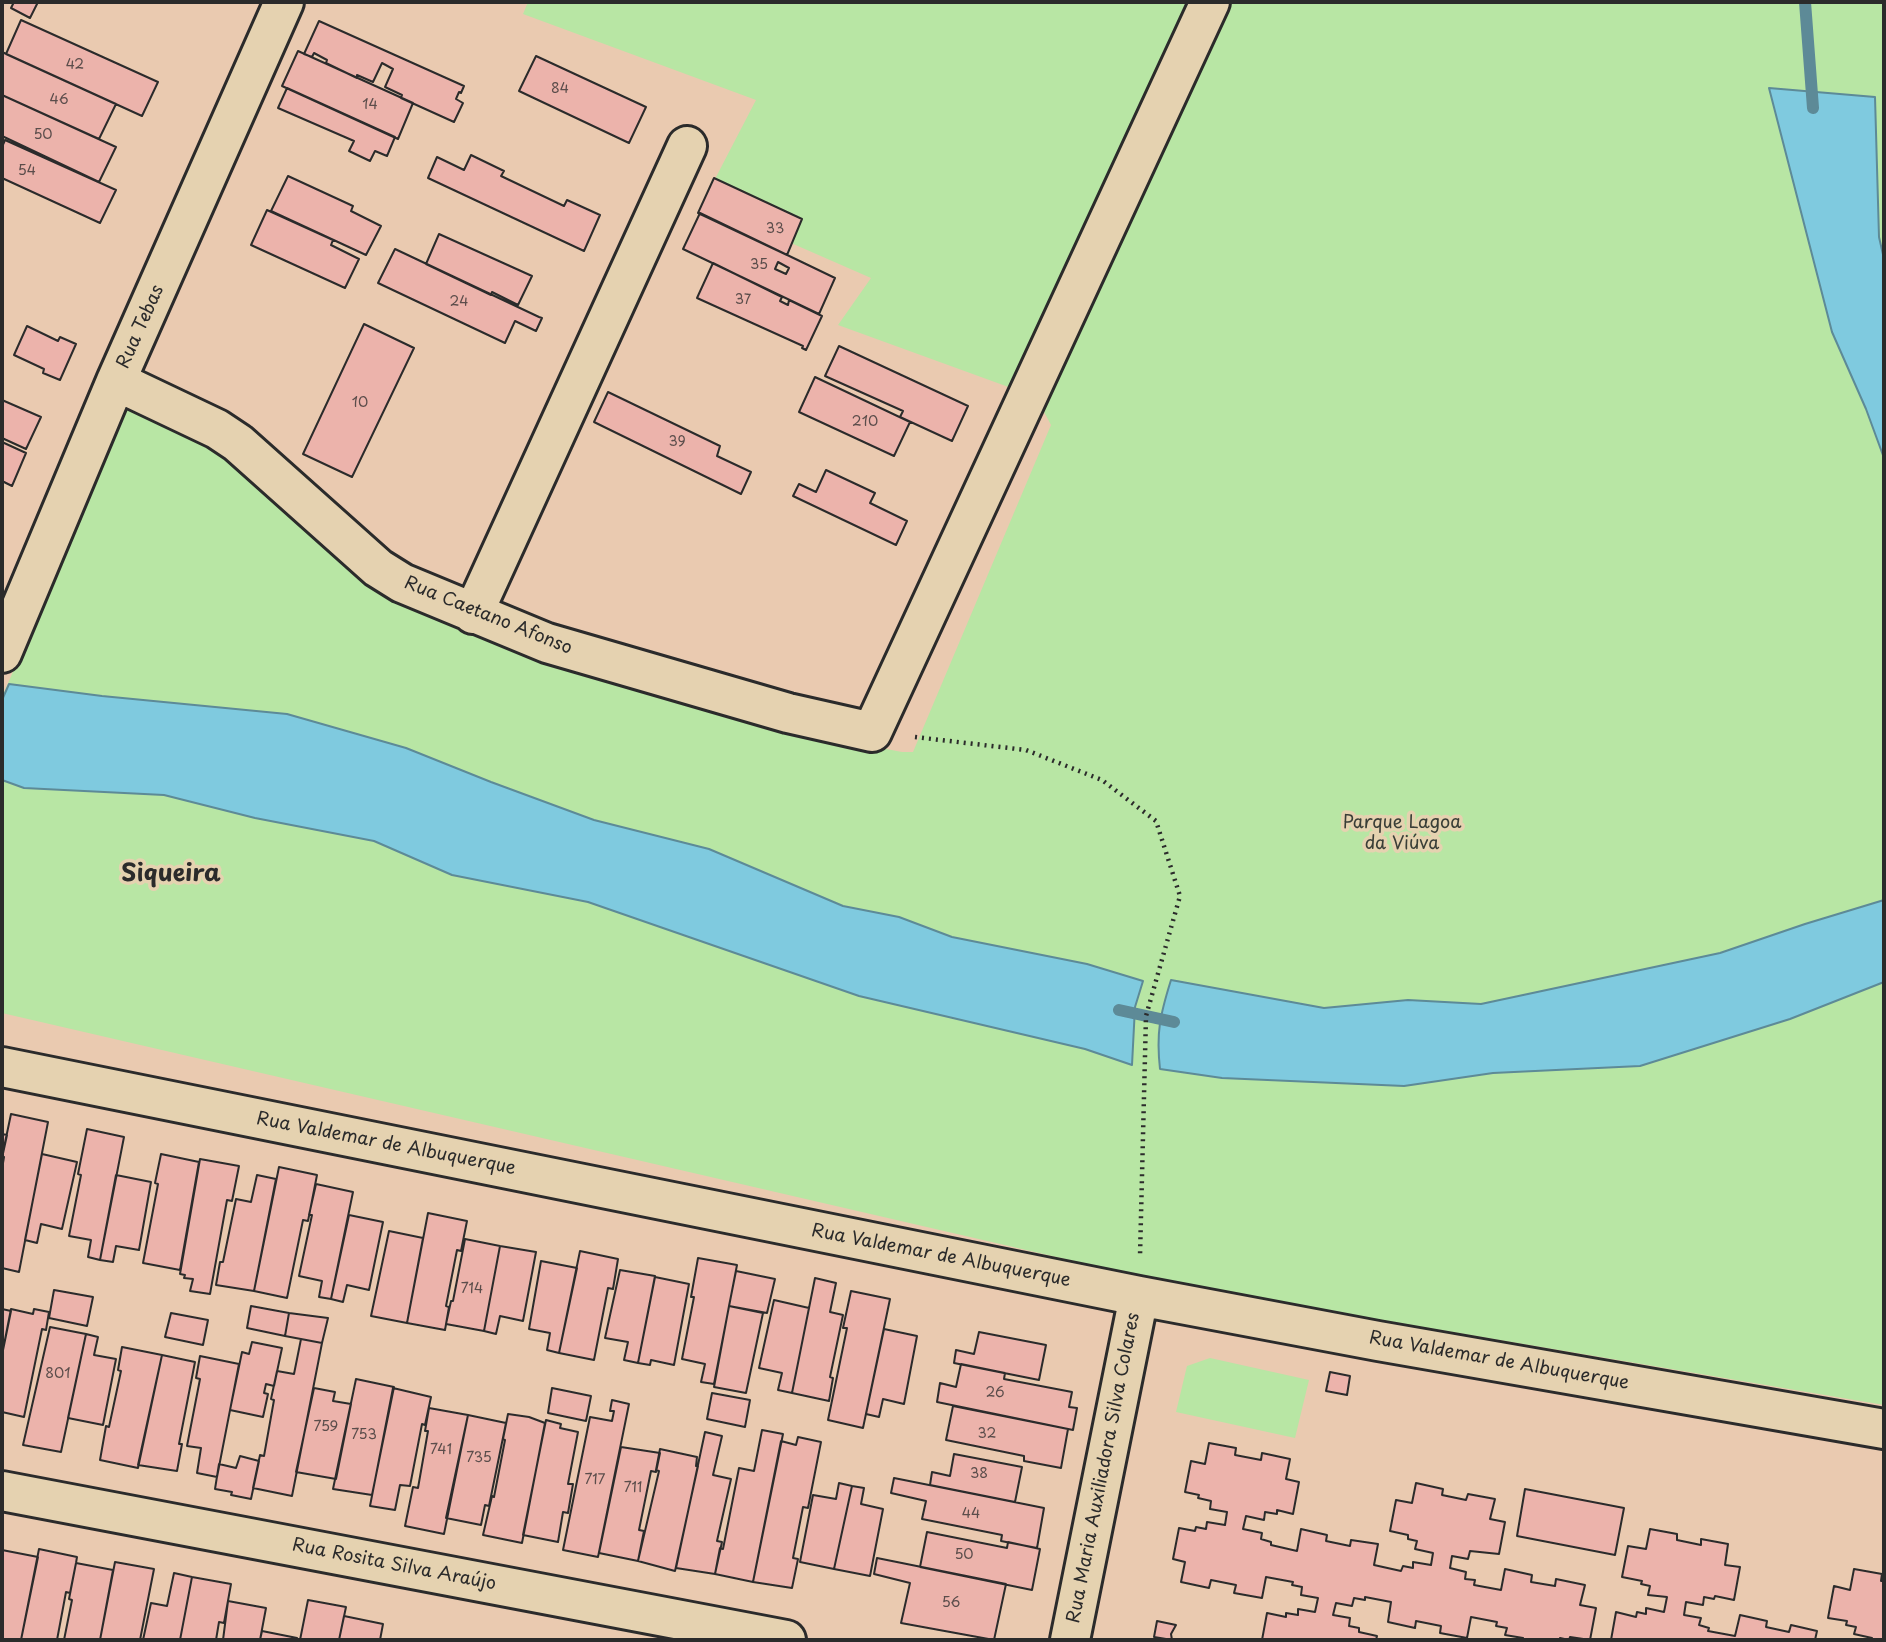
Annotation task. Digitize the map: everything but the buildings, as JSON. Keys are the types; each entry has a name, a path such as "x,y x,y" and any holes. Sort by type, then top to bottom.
{"street":[{"name":"Rua Tebas","path":"7,629 284,2"},
{"path":"872,732 1210,2"},
{"path":"473,614 687,146"},
{"name":"Rua Caetano Afonso","path":"117,381 217,429 238,443 378,568 402,583 547,643 788,713 872,732"},
{"name":"Rua Valdemar de Albuquerque","path":"2,1067 1139,1296 1884,1429"},
{"name":"Rua Maria Auxiliadora Silva Colares","path":"1070,1640 1139,1296"},
{"name":"Rua Rosita Silva Araújo","path":"2,1490 786,1640"}],"path":[{"path":"872,732 1026,750 1102,780 1156,821 1180,896 1146,1016 1139,1296"}],"green space":[{"name":"Parque Lagoa da Viúva","path":"528,2 1884,2 1884,1405 1186,1287 2,1013 2,697 128,406 221,443 368,568 850,742 913,752 1051,425 1036,397 838,325 871,278 702,204 756,100 523,14"},
{"path":"1210,1358 1309,1380 1295,1438 1176,1412 1187,1366"}],"water":[{"path":"1769,88 1875,97 1879,237 1884,259 1884,458 1832,332"},
{"path":"9,684 287,714 406,748 594,820 709,849 843,906 899,917 952,937 1087,964 1143,981 1135,1007 1132,1065 1085,1049 859,996 588,902 452,875 374,841 255,818 164,795 24,788 2,780 2,700"},
{"path":"1884,900 1884,982 1790,1019 1640,1066 1493,1073 1404,1086 1222,1078 1160,1069 1160,1024 1171,980 1324,1008 1408,1000 1481,1004 1720,953"}],"waterway":[{"path":"1805,2 1813,108"},
{"path":"1119,1010 1174,1022"}],"district":[{"name":"Siqueira","path":"171,874"}]}
